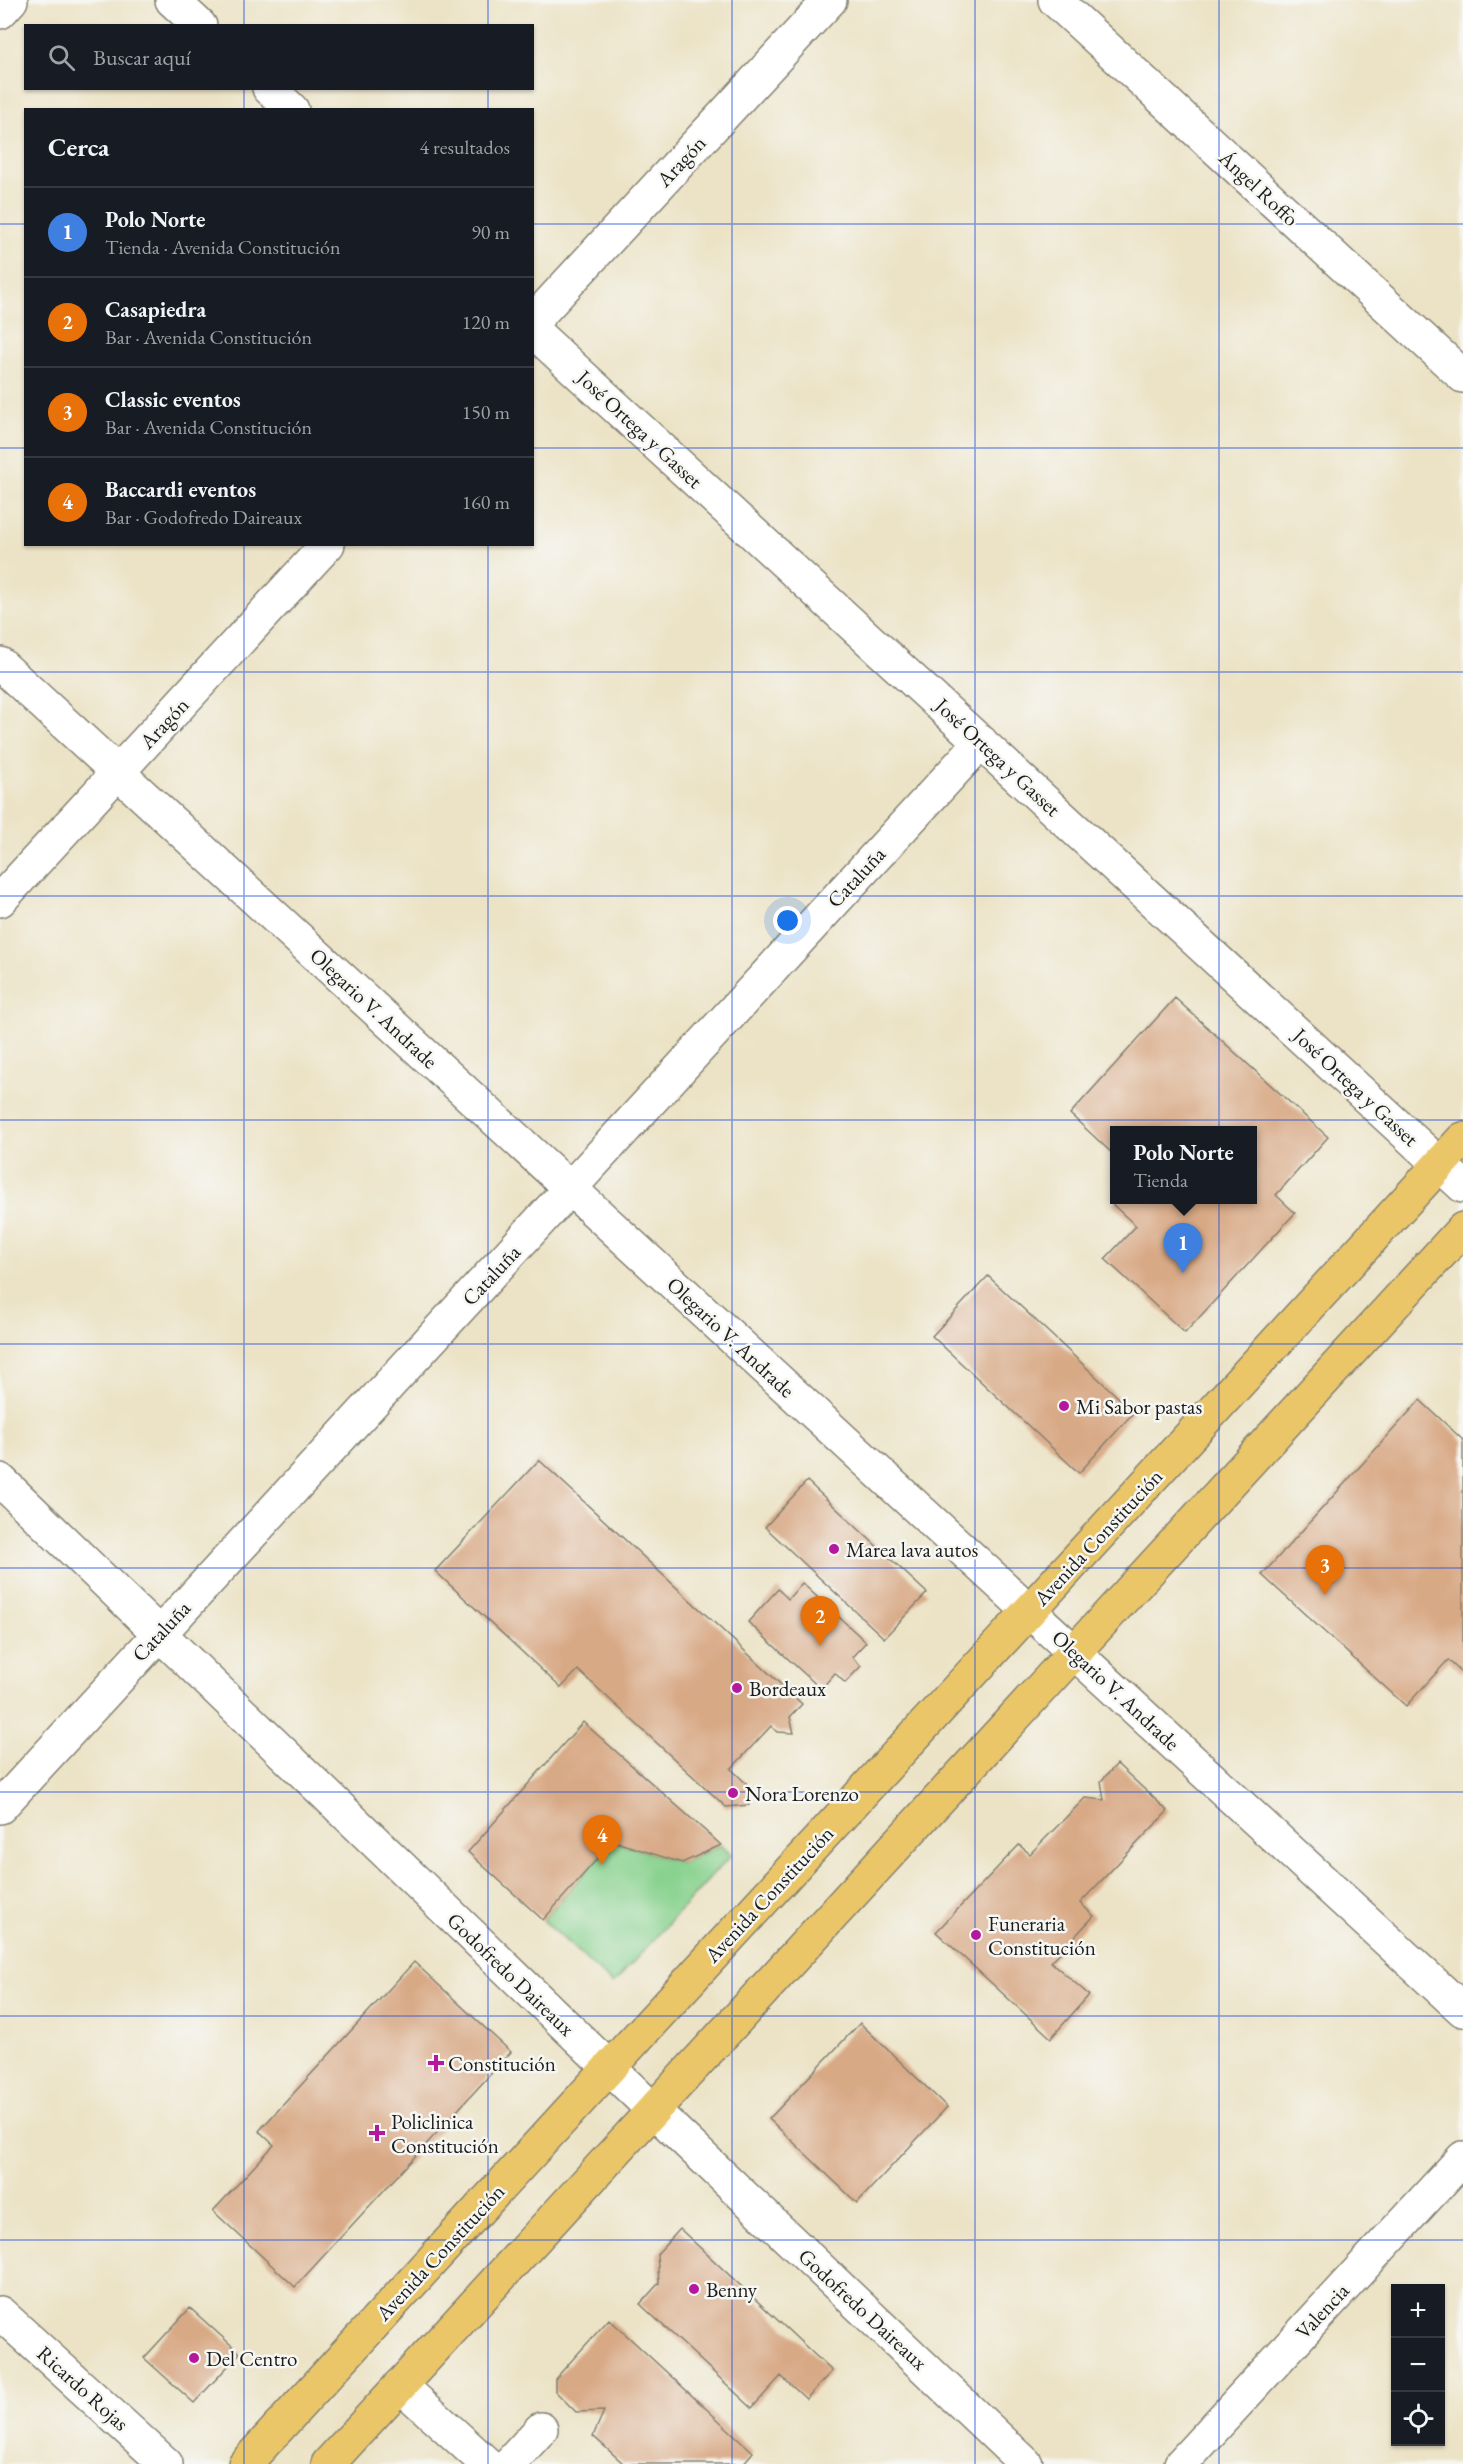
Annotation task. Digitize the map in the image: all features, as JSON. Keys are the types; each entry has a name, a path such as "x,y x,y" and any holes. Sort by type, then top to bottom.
{"main road":[{"name":"Avenida Constitución","path":"245,2464 1029,1611 1451,1175 1463,1139"},
{"path":"328,2464 1463,1229"}],"street":[{"path":"0,12 11,0"},
{"path":"172,0 198,24"},
{"name":"Aragón","path":"534,320 830,0"},
{"name":"Ángel Roffo","path":"1055,0 1463,376"},
{"path":"271,90 290,108"},
{"name":"José Ortega y Gasset","path":"534,332 1451,1175"},
{"name":"Aragón","path":"0,900 326,546"},
{"name":"Olegario V. Andrade","path":"0,664 1463,2010"},
{"name":"Cataluña","path":"0,1808 981,742"},
{"name":"Godofredo Daireaux","path":"0,1480 609,2068 1026,2464"},
{"name":"Valencia","path":"1182,2464 1463,2158"},
{"name":"Ricardo Rojas","path":"0,2313 166,2464"},
{"path":"400,2385 487,2464"},
{"path":"509,2464 541,2429"}],"green space":[{"path":"613,1841 682,1863 721,1845 731,1855 613,1984 543,1920"}],"building":[{"path":"1175,998 1328,1137 1276,1195 1295,1213 1185,1333 1105,1259 1136,1226 1112,1204 1257,1204 1257,1126 1110,1126 1110,1151 1070,1114"},
{"path":"988,1276 1134,1412 1079,1473 932,1336"},
{"path":"1420,1400 1463,1440 1463,1674 1448,1660 1406,1706 1262,1575"},
{"path":"539,1460 802,1704 790,1717 794,1733 777,1732 771,1726 731,1769 747,1784 749,1805 726,1807 578,1670 561,1688 435,1571"},
{"name":"Marea lava autos","path":"807,1481 927,1593 884,1638 765,1527"},
{"path":"802,1583 866,1642 852,1657 861,1666 845,1683 835,1673 821,1689 748,1622 778,1589 788,1599"},
{"path":"583,1722 721,1845 682,1863 613,1841 543,1920 468,1852"},
{"path":"1117,1764 1168,1811 1080,1903 1094,1916 1051,1962 1089,1995 1051,2038 936,1932 1019,1845 1030,1854 1085,1798 1104,1800 1101,1781"},
{"path":"414,1962 511,2052 295,2287 213,2211 274,2145 259,2131"},
{"path":"860,2023 947,2107 857,2203 769,2119"},
{"path":"680,2229 832,2371 806,2399 781,2376 752,2408 640,2304 659,2283 657,2254"},
{"path":"190,2308 240,2353 194,2403 144,2358"},
{"path":"609,2319 753,2452 743,2464 624,2464 593,2436 604,2411 576,2412 555,2391 555,2379"}],"place":[{"name":"Polo Norte","path":"1183,1273"},
{"name":"Mi Sabor pastas","path":"1064,1406"},
{"name":"Marea lava autos","path":"834,1549"},
{"name":"Classic eventos","path":"1325,1595"},
{"name":"Casapiedra","path":"820,1646"},
{"name":"Bordeaux","path":"737,1688"},
{"name":"Nora Lorenzo","path":"733,1793"},
{"name":"Baccardi eventos","path":"602,1865"},
{"name":"Funeraria Constitución","path":"976,1935"},
{"name":"Constitución","path":"436,2063"},
{"name":"Policlinica Constitución","path":"377,2133"},
{"name":"Benny","path":"694,2289"},
{"name":"Del Centro","path":"194,2358"}]}
